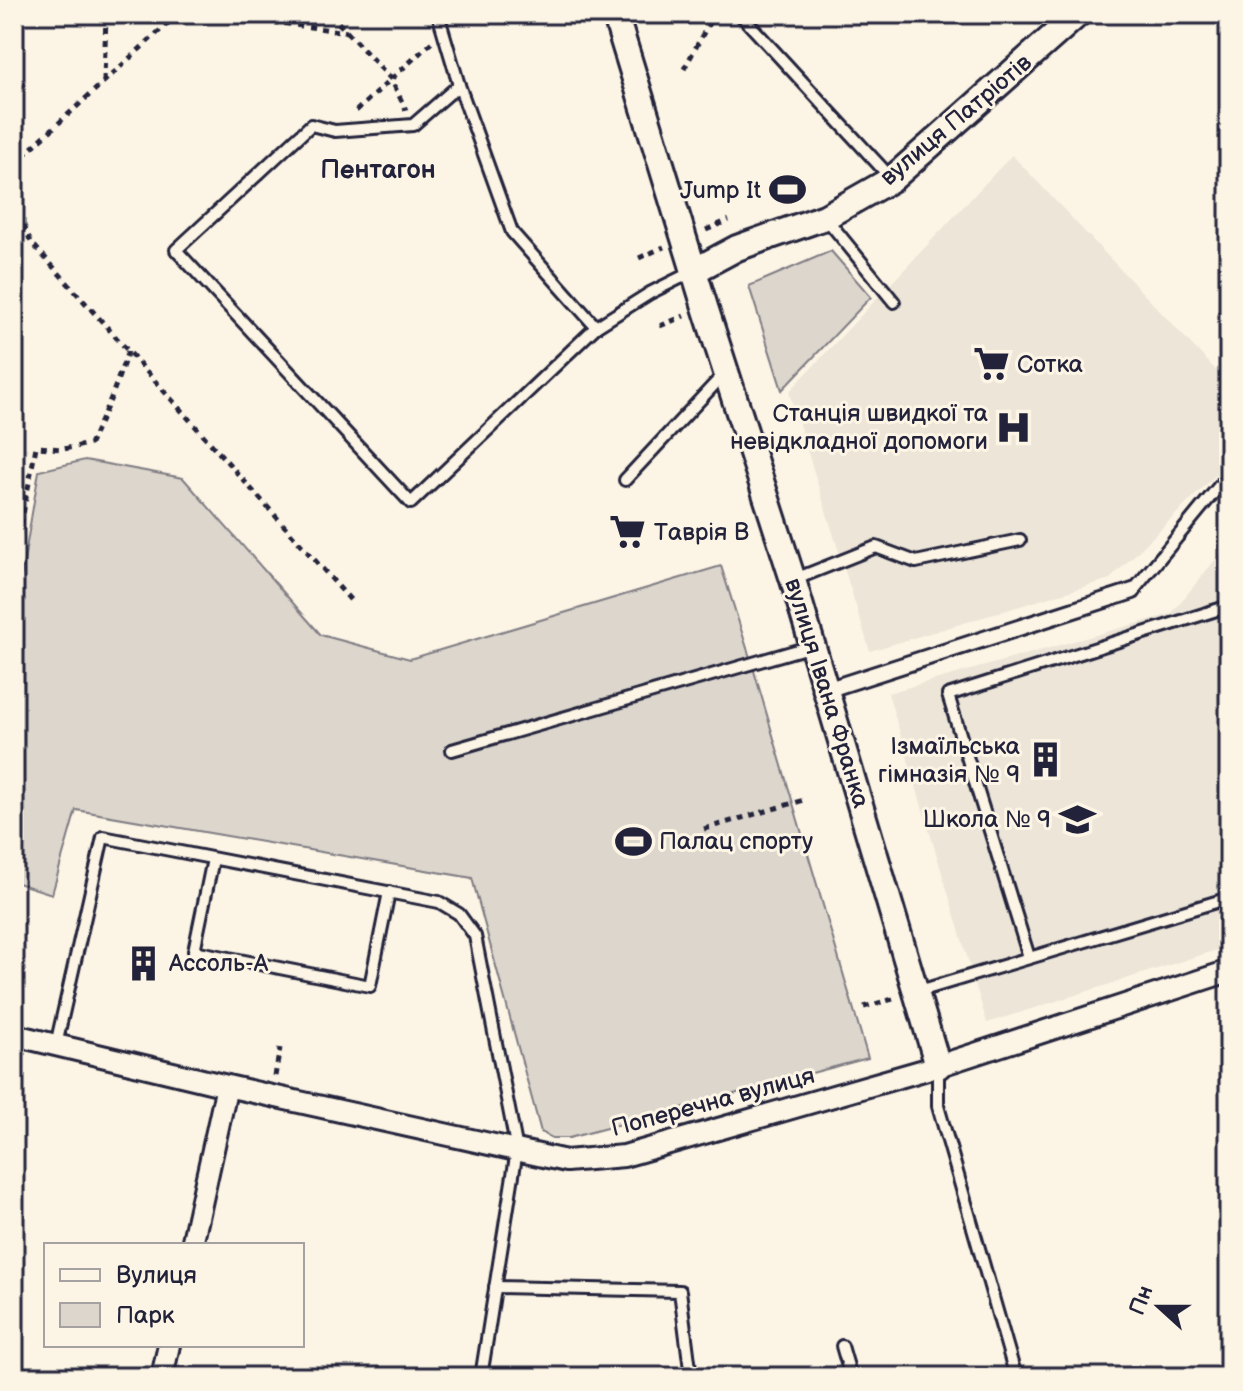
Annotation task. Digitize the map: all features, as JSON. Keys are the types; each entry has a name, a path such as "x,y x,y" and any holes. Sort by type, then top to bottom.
{"street":[{"name":"вулиця Патріотів","path":"694,271 737,248 825,217 892,179 1078,14"},
{"name":"вулиця Івана Франка","path":"616,18 793,580 938,1066"},
{"path":"826,690 1133,591"},
{"name":"Поперечна вулиця","path":"14,1035 566,1161 624,1156 938,1066 1229,971"},
{"path":"192,1243 227,1086"},
{"path":"162,1377 169,1347"}],"lane":[{"path":"438,14 459,85 512,232 596,327"},
{"path":"616,18 648,14"},
{"path":"740,14 892,179"},
{"path":"459,85 413,125 335,131 311,125 176,250 411,503 596,327 650,293 694,271"},
{"path":"825,217 894,302"},
{"path":"625,480 725,372"},
{"path":"1133,591 1229,474"},
{"path":"793,580 876,547 916,562 1020,540"},
{"path":"1029,957 948,695 1229,606"},
{"path":"452,750 813,646"},
{"path":"56,1045 103,837 439,902 459,914 475,936 517,1150 481,1377"},
{"path":"213,859 194,951 370,986 389,892"},
{"path":"916,992 1229,898"},
{"name":"вулиця Івана Франка","path":"938,1066 938,1106 1016,1377"},
{"path":"495,1287 680,1291 691,1377"},
{"path":"842,1346 851,1377"}],"path":[{"path":"103,82 106,14"},
{"path":"14,164 178,14"},
{"path":"213,14 347,33"},
{"path":"330,14 391,79 413,125"},
{"path":"684,69 714,14"},
{"path":"335,131 442,33"},
{"path":"14,203 31,242 354,604"},
{"path":"698,233 729,220"},
{"path":"639,258 668,245"},
{"path":"660,326 689,314"},
{"path":"14,560 36,447 63,449 90,444 128,351"},
{"path":"704,829 804,800"},
{"path":"864,1007 893,999"}],"shaded area":[{"name":"Станція швидкої та невідкладної допомоги","path":"1012,155 1229,384 1229,462 1110,579 870,651 789,392"},
{"path":"14,444 28,448 14,520"},
{"name":"Школа № 9","path":"1229,543 1229,946 987,1023 888,693 1171,614"}],"green space":[{"path":"831,251 871,297 782,390 749,286"},
{"path":"85,460 183,478 321,635 410,659 721,566 868,1058 569,1138 552,1138 541,1132 472,878 76,810 52,894 14,882 14,621 39,471"}],"place":[{"name":"Jump It","path":"787,190"},
{"name":"Сотка","path":"991,364"},
{"name":"Станція швидкої та невідкладної допомоги","path":"1014,427"},
{"name":"Таврія В","path":"628,532"},
{"name":"Ізмаїльська гімназія № 9","path":"1046,760"},
{"name":"Школа № 9","path":"1077,819"},
{"name":"Палац спорту","path":"633,841"},
{"name":"Ассоль-А","path":"143,963"}],"district":[{"name":"Пентагон","path":"378,170"}]}
